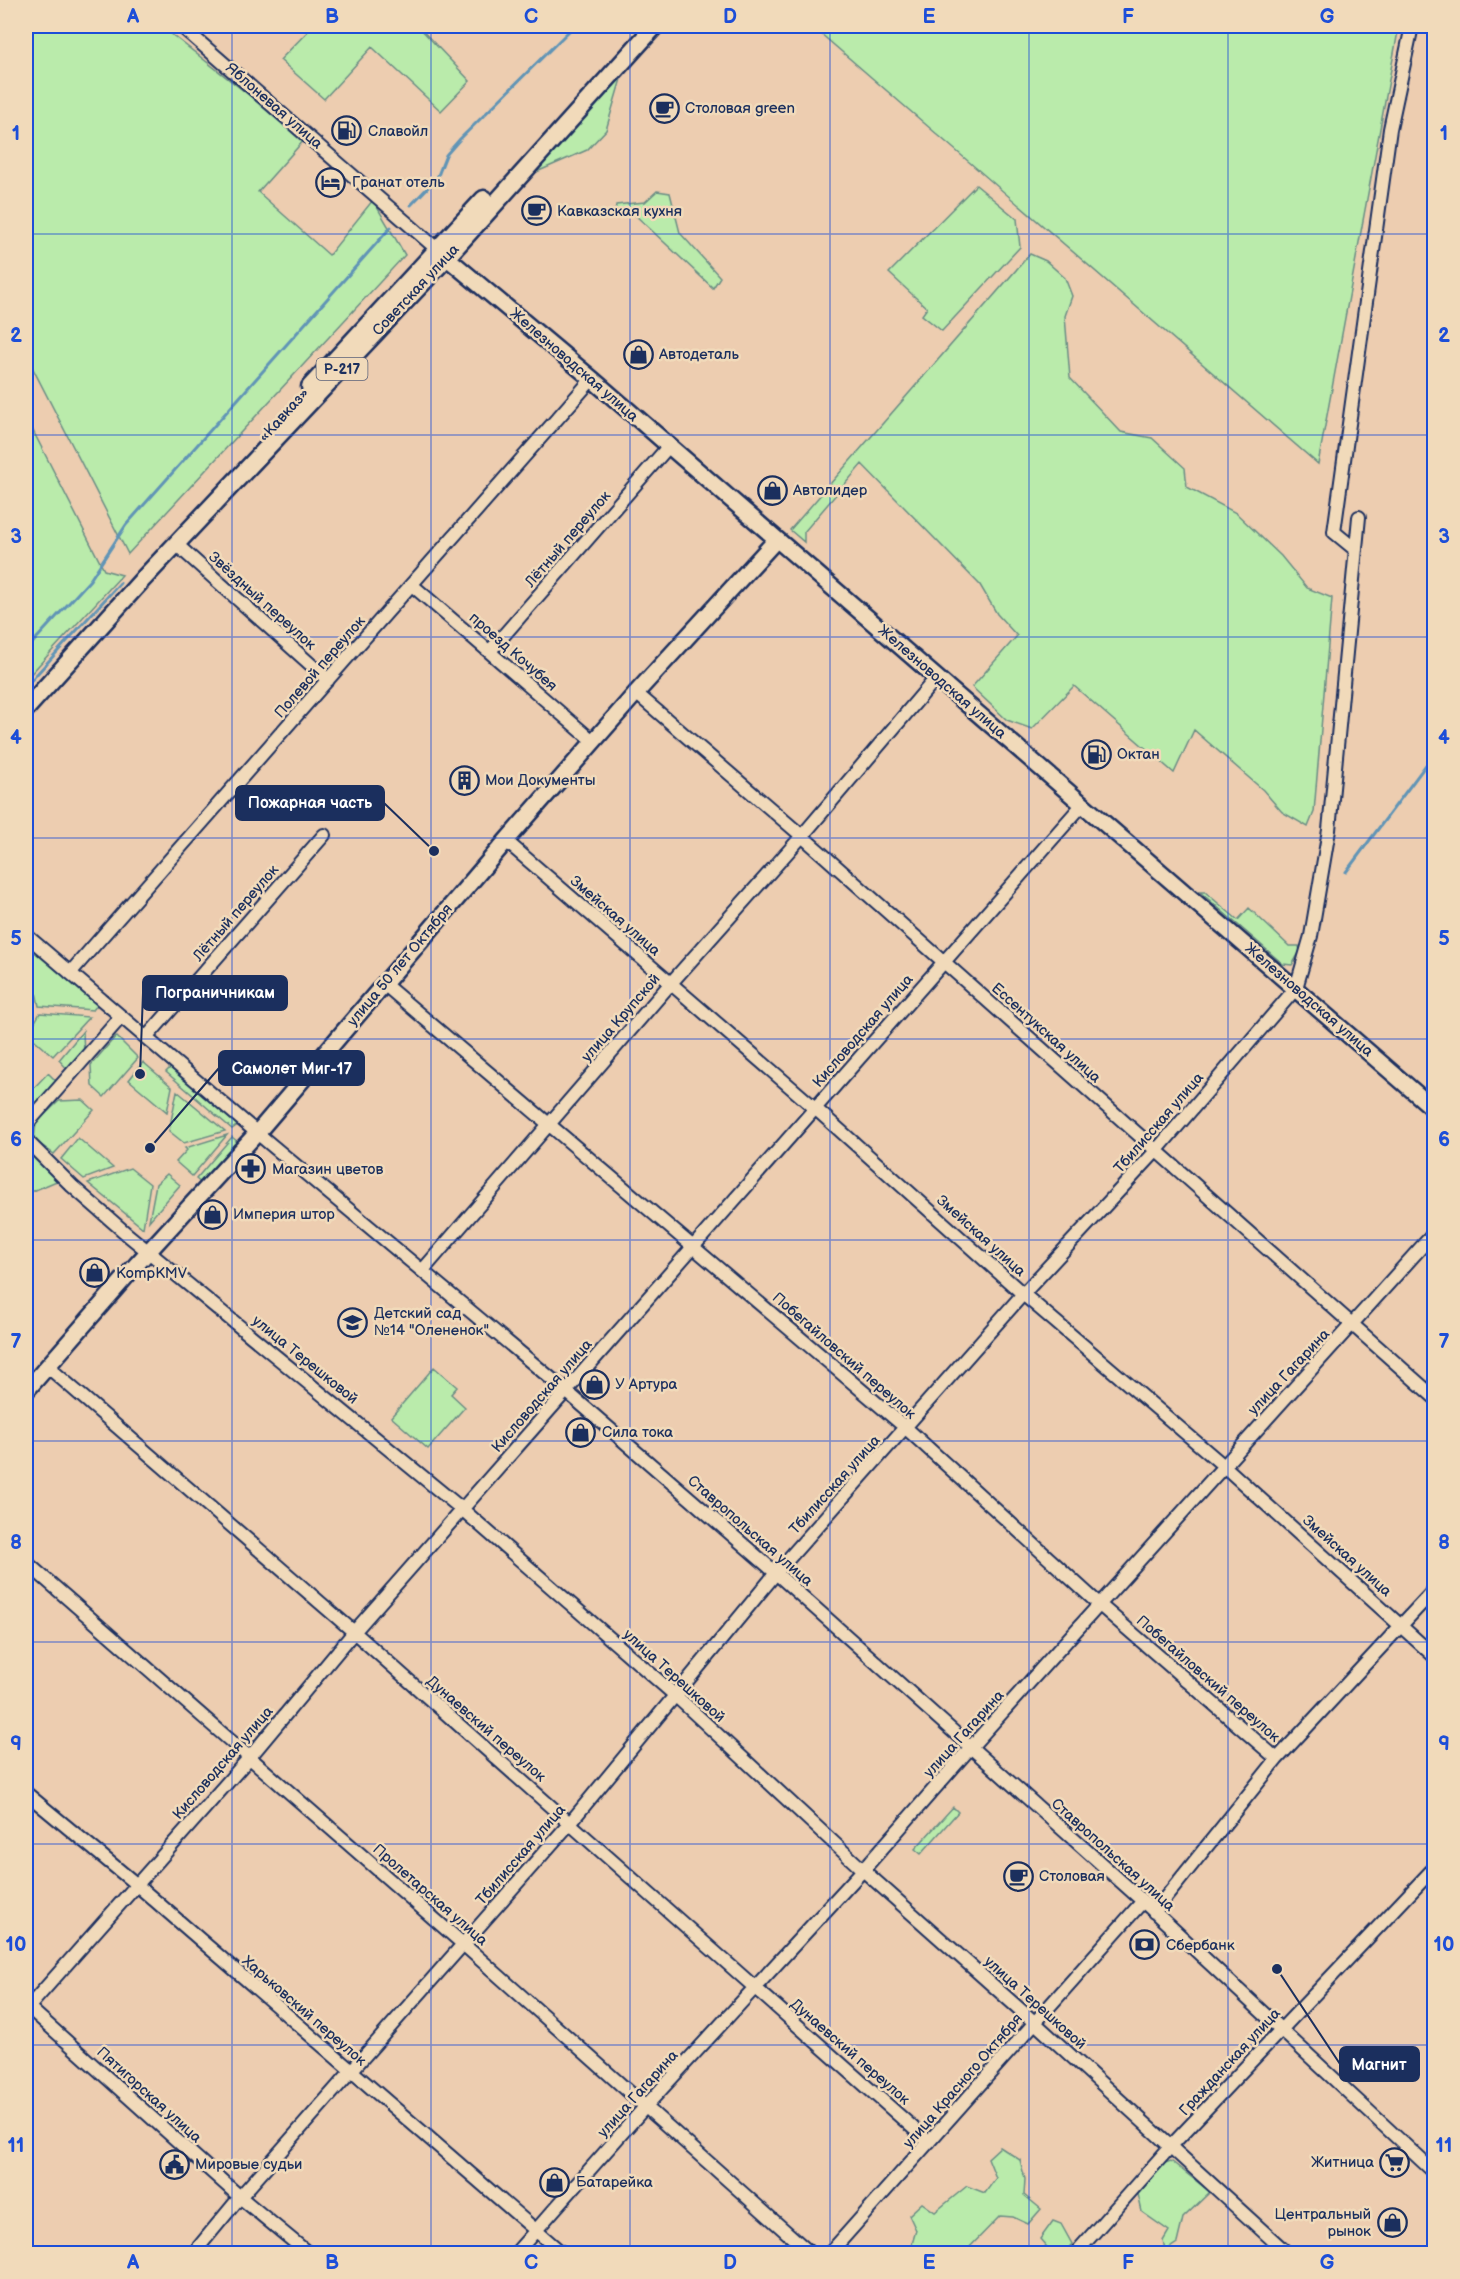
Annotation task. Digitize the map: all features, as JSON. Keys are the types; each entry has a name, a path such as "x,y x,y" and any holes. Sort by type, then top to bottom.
{"highway":[{"name":"«Кавказ»","path":"26,702 341,352 442,254 643,26"},
{"name":"Советская улица","path":"26,709 442,254 655,26"}],"main road":[{"name":"Железноводская улица","path":"442,254 592,379 1434,1108"},
{"name":"улица 50 лет Октября","path":"26,1391 257,1133 506,841 636,693 776,540"}],"street":[{"name":"Яблоневая улица","path":"181,26 442,254"},
{"path":"1356,550 1334,532 1390,129 1412,26"},
{"name":"Полевой переулок","path":"70,973 592,379"},
{"name":"Лётный переулок","path":"490,651 668,447"},
{"path":"1296,988 1311,936 1329,830 1359,517"},
{"name":"Звёздный переулок","path":"176,544 328,680"},
{"name":"проезд Кочубея","path":"412,585 594,742"},
{"name":"улица Крупской","path":"423,1270 670,983 802,836 937,677"},
{"name":"Ессентукская улица","path":"636,693 802,836 1434,1397"},
{"name":"Кисловодская улица","path":"26,2007 250,1757 354,1632 1083,804"},
{"name":"Лётный переулок","path":"146,1038 324,836"},
{"name":"Змейская улица","path":"506,841 816,1109 1023,1294 1224,1466 1434,1656"},
{"name":"Ставропольская улица","path":"26,935 257,1133 566,1391 776,1573 1143,1901 1280,2030 1432,2166"},
{"name":"Побегайловский переулок","path":"384,984 906,1428 1101,1606 1278,1759"},
{"name":"Тбилисская улица","path":"193,2253 570,1823 776,1573 1023,1294 1156,1150 1296,988"},
{"path":"26,1125 121,1017"},
{"name":"улица Терешковой","path":"26,1140 72,1186 128,1235 463,1510 675,1696 863,1870 1288,2253"},
{"name":"улица Гагарина","path":"515,2253 645,2107 756,1989 1434,1233"},
{"name":"Дунаевский переулок","path":"47,1366 354,1632 929,2142"},
{"name":"Пролетарская улица","path":"26,1562 812,2253"},
{"path":"1154,1912 1278,1759 1434,1590"},
{"name":"Харьковский переулок","path":"26,1793 137,1885 563,2253"},
{"name":"Гражданская улица","path":"1075,2253 1171,2146 1434,1868"},
{"name":"улица Красного Октября","path":"829,2253 1143,1901"},
{"name":"Пятигорская улица","path":"26,2007 240,2197 309,2253"}],"green space":[{"path":"38,26 161,26 305,139 258,192 329,255 373,200 405,255 128,554 26,355 26,39"},
{"path":"313,26 418,26 470,81 441,111 372,47 324,99 280,60"},
{"path":"812,26 1399,26 1318,464"},
{"path":"623,72 606,130 587,150 532,174"},
{"path":"976,185 1017,219 1020,247 942,331 922,315 927,308 889,273"},
{"path":"657,191 670,193 680,233 720,277 713,288 634,214 615,212 616,205 645,202"},
{"path":"1030,254 1046,261 1065,278 1072,296 1065,316 1070,378 1121,432 1152,438 1185,468 1187,487 1236,513 1281,556 1307,588 1332,598 1314,812 1308,827 1282,812 1263,790 1194,730 1174,773 1074,686 1032,729 1007,720 972,687 1017,636 997,614 980,585 862,464 804,532 804,542 790,530"},
{"path":"26,417 104,570 122,575 26,679"},
{"path":"1200,892 1205,892 1238,920 1249,908 1289,946 1299,946 1300,951 1292,965 1283,964"},
{"path":"26,942 98,1004 93,1010 39,1006 34,983 26,969"},
{"path":"40,1013 89,1017 53,1056 28,1034"},
{"path":"83,1031 84,1056 70,1072 59,1060"},
{"path":"116,1036 138,1058 104,1097 92,1086 91,1065"},
{"path":"143,1062 172,1087 167,1112 129,1080"},
{"path":"171,1067 239,1124 232,1129 166,1072"},
{"path":"48,1073 59,1084 26,1119 26,1096"},
{"path":"177,1091 225,1131 184,1143 169,1131"},
{"path":"83,1100 94,1110 54,1154 34,1140 36,1123 59,1101"},
{"path":"227,1135 192,1176 176,1162 187,1150 185,1148"},
{"path":"232,1137 238,1142 202,1184 196,1179"},
{"path":"78,1138 113,1168 84,1179 61,1159"},
{"path":"26,1148 59,1180 26,1194"},
{"path":"130,1168 150,1184 143,1228 88,1183"},
{"path":"167,1174 180,1185 149,1221 156,1184"},
{"path":"434,1367 457,1387 451,1394 465,1407 428,1449 391,1417"},
{"path":"953,1807 958,1812 921,1854 915,1849"},
{"path":"1000,2147 1020,2160 1025,2179 1024,2195 1041,2209 1028,2224 1013,2217 1000,2216 964,2253 920,2253 912,2244 916,2230 909,2215 922,2203 935,2212 967,2186 985,2193 996,2178 988,2158"},
{"path":"1171,2161 1210,2192 1183,2218 1177,2243 1165,2251 1163,2241 1169,2231 1142,2212 1138,2194 1165,2163"},
{"path":"1053,2221 1061,2224 1072,2244 1064,2253 1052,2253 1040,2239"}],"waterway":[{"path":"411,205 437,178 446,155 460,139 574,26"},
{"path":"26,650 90,580 126,525 391,227"},
{"path":"26,686 120,583"},
{"path":"1346,872 1434,754"}],"place":[{"name":"Столовая green","path":"664,108"},
{"name":"Славойл","path":"347,131"},
{"name":"Гранат отель","path":"331,182"},
{"name":"Кавказская кухня","path":"536,211"},
{"name":"Автодеталь","path":"638,354"},
{"name":"Автолидер","path":"772,490"},
{"name":"Октан","path":"1096,754"},
{"name":"Мои Документы","path":"464,780"},
{"name":"Пожарная часть","path":"434,851"},
{"name":"Пограничникам","path":"140,1074"},
{"name":"Самолет Миг-17","path":"150,1148"},
{"name":"Магазин цветов","path":"251,1169"},
{"name":"Империя штор","path":"212,1214"},
{"name":"KompKMV","path":"95,1273"},
{"name":"Детский сад №14 \"Олененок\"","path":"353,1322"},
{"name":"У Артура","path":"594,1384"},
{"name":"Сила тока","path":"581,1432"},
{"name":"Столовая","path":"1018,1876"},
{"name":"Сбербанк","path":"1145,1945"},
{"name":"Магнит","path":"1277,1969"},
{"name":"Житница","path":"1395,2162"},
{"name":"Мировые судьи","path":"174,2164"},
{"name":"Батарейка","path":"555,2182"},
{"name":"Центральный рынок","path":"1392,2223"}]}
